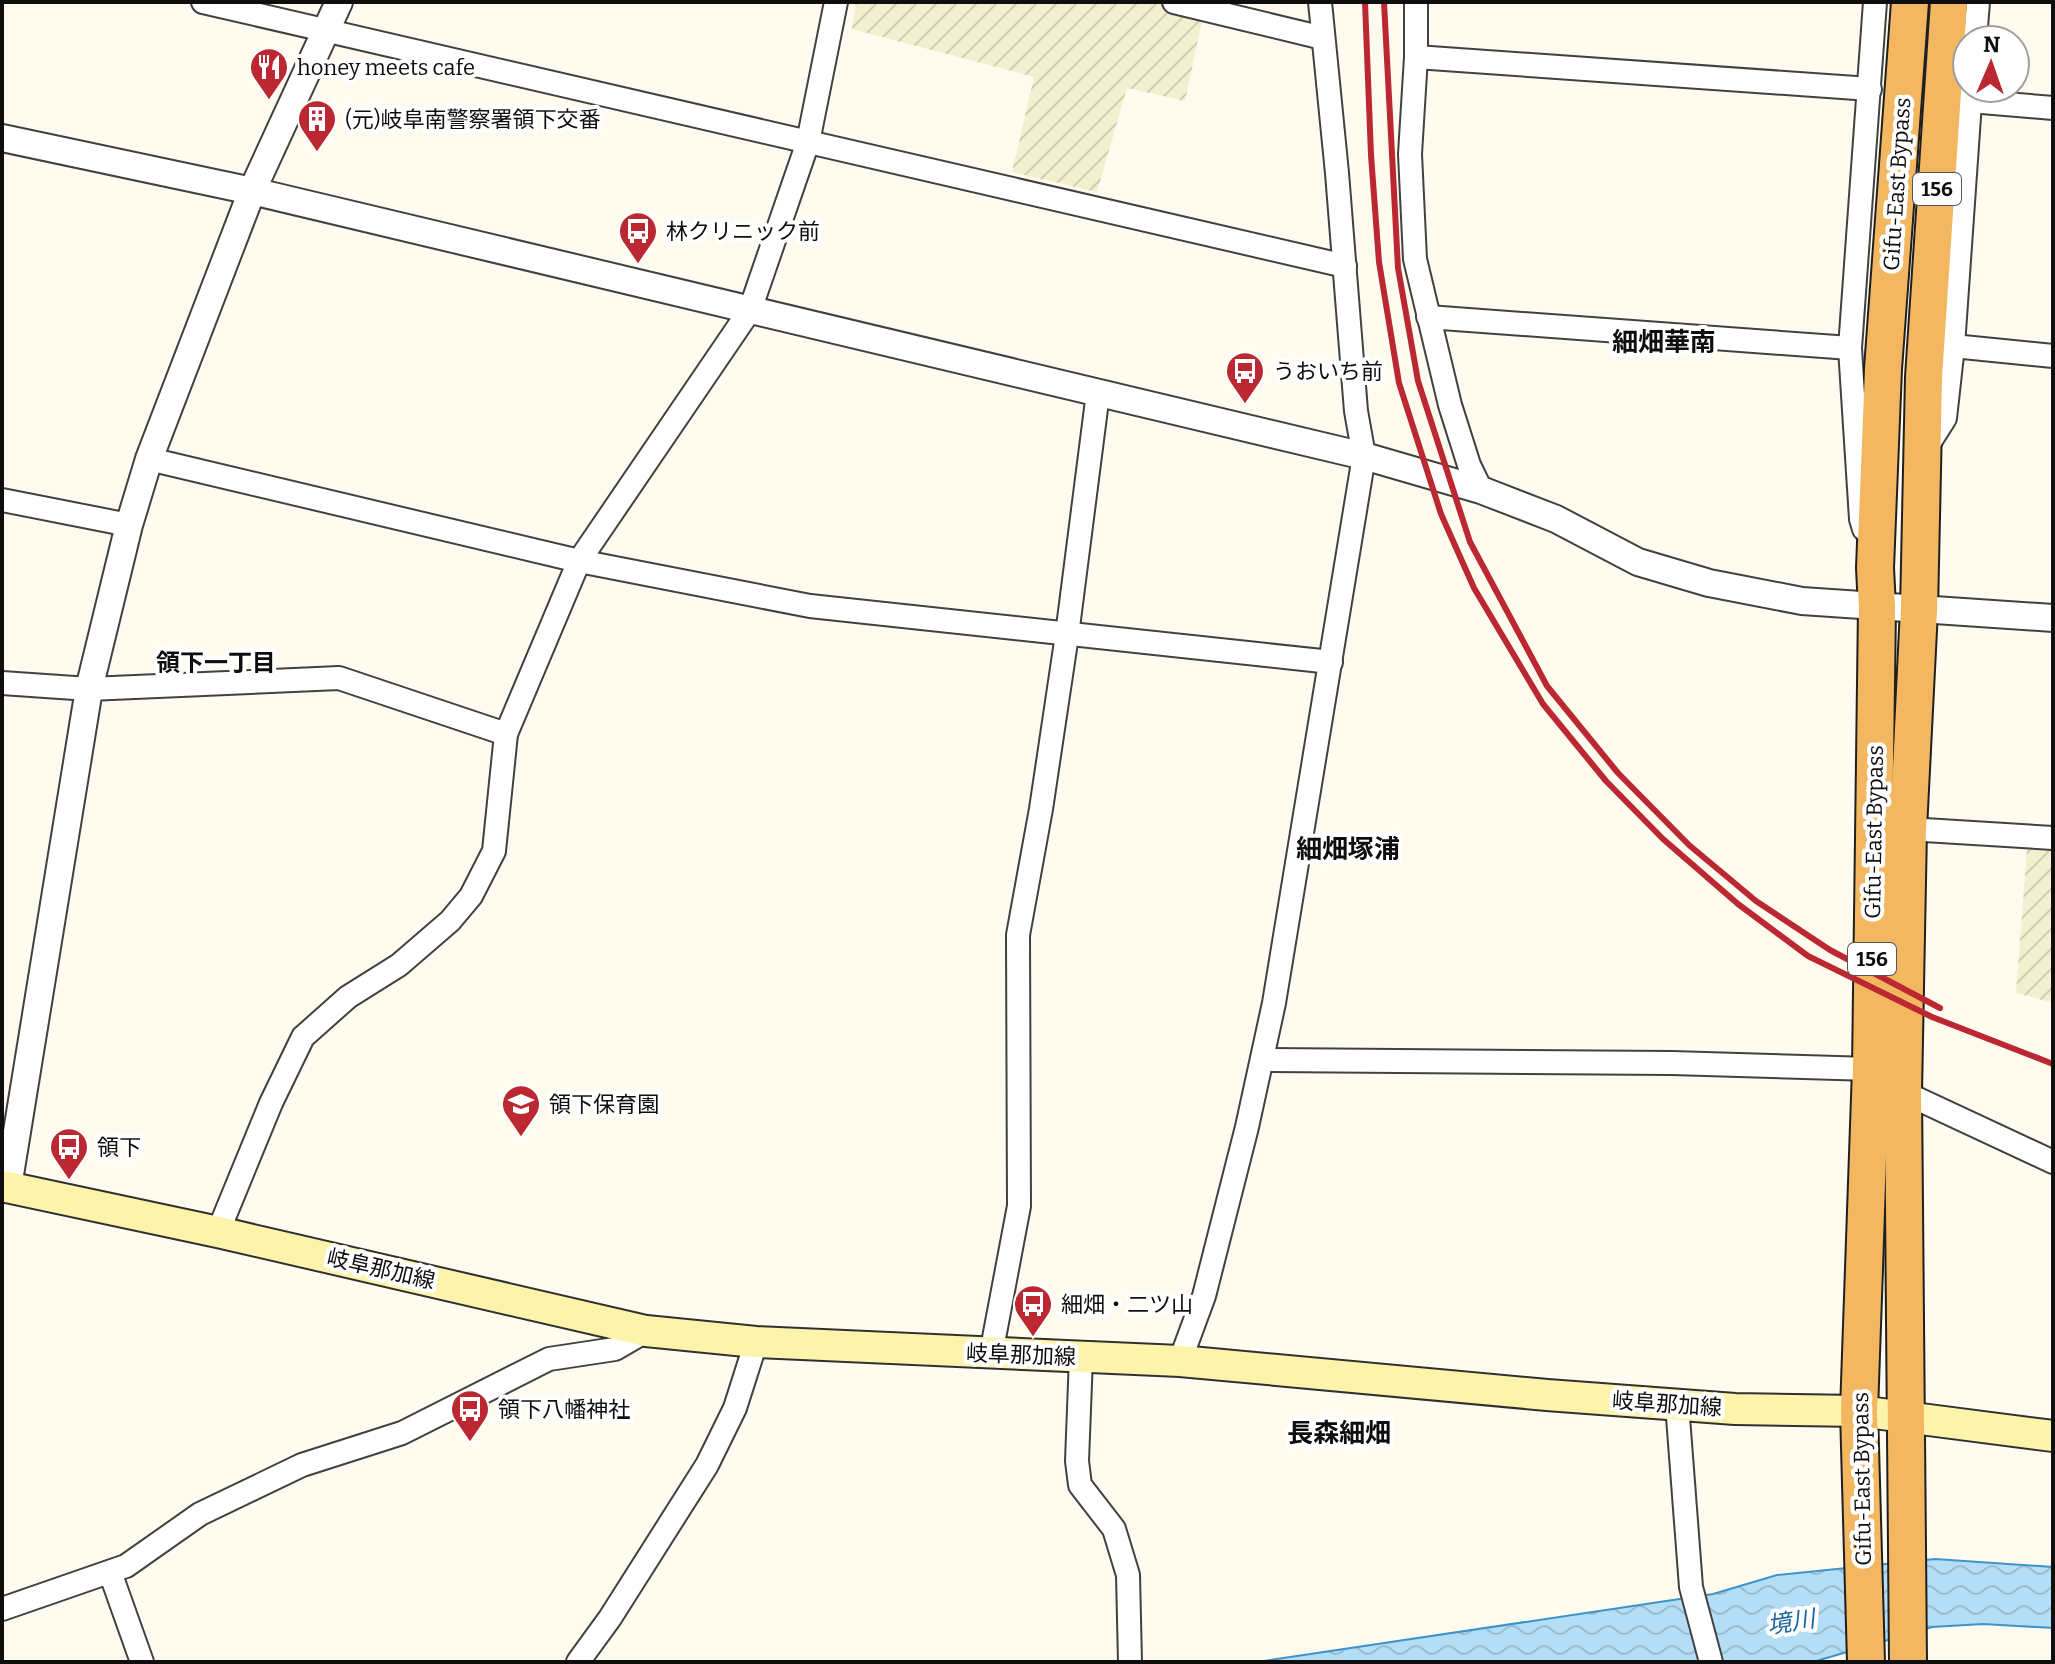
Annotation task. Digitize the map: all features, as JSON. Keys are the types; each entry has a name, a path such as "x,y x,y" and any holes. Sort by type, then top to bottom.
{"highway":[{"name":"Gifu-East Bypass","path":"1866,1662 1859,1411 1871,1069 1875,568 1883,369 1910,2"},
{"name":"Gifu-East Bypass","path":"1908,1662 1903,1092 1908,829 1919,610 1924,377 1949,2"}],"main road":[{"name":"岐阜那加線","path":"5,1186 646,1331 756,1342 1180,1361 1547,1395 1735,1409 1859,1411 2052,1431"}],"street":[{"path":"203,2 1345,266"},
{"path":"5,1186 89,689 129,525 149,459 252,191 339,2"},
{"path":"218,1232 271,1103 303,1037 348,997 399,965 450,921 471,896 494,851 506,734 579,561 750,310 808,142 836,2"},
{"path":"1174,2 1323,38"},
{"path":"1180,1361 1204,1296 1262,1060 1364,456 1356,411 1320,2"},
{"path":"1416,2 1410,154 1415,259 1450,405 1469,465 1481,490"},
{"path":"1875,2 1850,348 1861,519 1875,568"},
{"path":"1976,24 1978,2"},
{"path":"1416,57 1870,89"},
{"path":"1922,456 1945,418 1953,346 1969,104"},
{"path":"2027,104 2053,108"},
{"path":"2,138 252,191 1364,456 1481,490 1556,519 1638,562 1709,583 1802,601 2053,618"},
{"path":"1428,317 1850,348"},
{"path":"1953,346 2053,356"},
{"path":"991,1354 1019,1206 1018,935 1067,635 1098,393"},
{"path":"149,459 579,561 810,606 1331,662"},
{"path":"2,500 129,525"},
{"path":"2,683 89,689 339,678 506,734"},
{"path":"1908,829 2053,838"},
{"path":"1262,1060 1672,1063 1871,1069"},
{"path":"1903,1092 2053,1162"},
{"path":"2,1609 126,1566 200,1514 302,1465 402,1433 549,1359 615,1349 646,1331"},
{"path":"578,1662 610,1618 707,1465 735,1408 756,1342"},
{"path":"1081,1357 1077,1461 1080,1485 1114,1529 1128,1575 1130,1662"},
{"path":"1677,1404 1691,1587 1711,1662"},
{"path":"110,1572 142,1662"}],"shaded area":[{"path":"856,2 1206,2 1185,101 1127,88 1097,192 1012,172 1034,77 852,29"},
{"path":"2027,849 2053,851 2053,1003 2016,993"}],"water":[{"name":"境川","path":"1935,1559 2053,1567 2053,1628 1983,1624 1932,1627 1813,1662 1257,1662 1713,1594 1777,1575"}],"railway":[{"path":"1365,2 1379,262 1399,383 1441,514 1474,588 1543,704 1606,781 1663,839 1738,904 1808,956 1932,1017 2053,1064"},
{"path":"1384,2 1398,268 1418,381 1470,542 1547,686 1618,773 1689,845 1756,901 1830,950 1940,1008"}],"place":[{"name":"honey meets cafe","path":"269,101"},
{"name":"(元)岐阜南警察署領下交番","path":"317,153"},
{"name":"林クリニック前","path":"638,265"},
{"name":"うおいち前","path":"1245,405"},
{"name":"領下保育園","path":"521,1138"},
{"name":"領下","path":"69,1181"},
{"name":"細畑・二ツ山","path":"1033,1338"},
{"name":"領下八幡神社","path":"470,1443"}],"district":[{"name":"細畑華南","path":"1664,342"},
{"name":"領下一丁目","path":"216,663"},
{"name":"細畑塚浦","path":"1348,849"},
{"name":"長森細畑","path":"1339,1433"}]}
